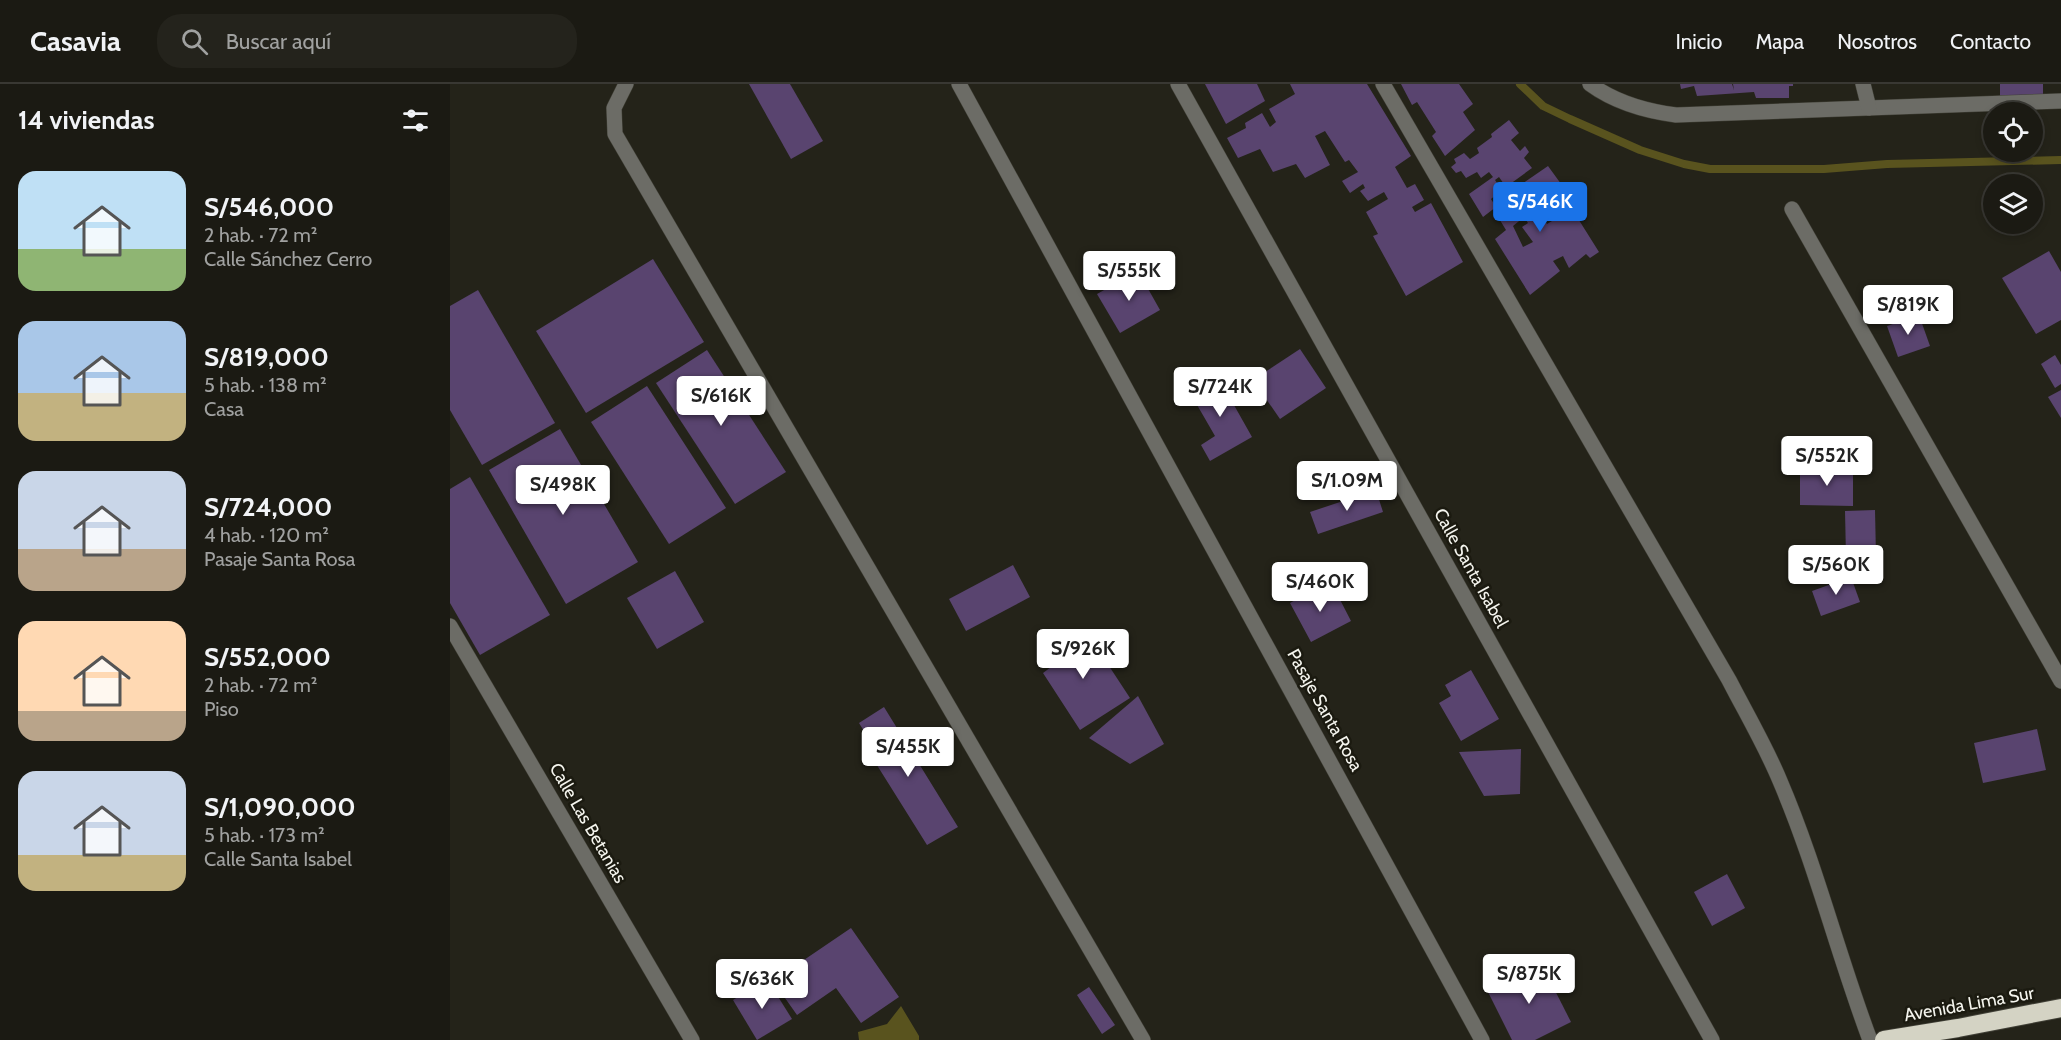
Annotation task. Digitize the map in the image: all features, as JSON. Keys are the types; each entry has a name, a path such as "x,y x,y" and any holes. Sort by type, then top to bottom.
{"highway":[{"name":"Avenida Lima Sur","path":"1884,1040 2061,1008"}],"street":[{"path":"626,84 614,108 615,134 1143,1040"},
{"name":"Pasaje Santa Rosa","path":"959,84 1482,1040"},
{"name":"Calle Santa Isabel","path":"1178,84 1712,1040"},
{"path":"1383,84 1729,680 1763,746 1780,782 1800,835 1870,1040"},
{"path":"1590,84 1635,108 1676,115 2061,101"},
{"path":"1863,84 1869,108"},
{"path":"1792,209 2061,681"},
{"name":"Calle Las Betanias","path":"450,626 692,1040"}],"shaded area":[{"path":"901,1006 919,1036 919,1040 859,1040 858,1032 887,1024"}],"building":[{"path":"749,84 790,84 823,141 791,159"},
{"path":"1205,84 1257,84 1265,101 1226,124"},
{"path":"1290,84 1367,84 1411,156 1395,167 1407,188 1415,184 1424,200 1412,207 1415,212 1431,203 1463,262 1406,296 1373,236 1378,234 1366,212 1388,199 1384,192 1368,201 1360,191 1365,188 1363,184 1350,193 1342,181 1358,172 1349,160 1345,162 1325,131 1315,136 1330,165 1305,178 1296,164 1273,172 1260,149 1238,158 1227,138 1246,128 1245,123 1262,113 1270,127 1276,122 1269,109 1295,94"},
{"path":"1401,84 1459,84 1473,104 1463,112 1475,130 1445,156 1432,136 1436,132 1417,102 1412,105"},
{"path":"1680,84 1732,84 1734,90 1733,84 1793,84 1793,86 1789,86 1789,98 1756,98 1754,92 1697,96 1694,86 1681,89"},
{"path":"2000,84 2043,84 2043,101 2000,99"},
{"path":"1509,120 1519,133 1511,140 1520,151 1525,146 1529,152 1524,158 1532,168 1506,187 1499,177 1495,180 1499,186 1494,190 1497,194 1491,199 1496,207 1483,217 1469,194 1493,177 1489,172 1481,178 1477,172 1466,178 1461,171 1456,173 1451,167 1456,163 1454,159 1464,153 1470,159 1479,153 1477,148"},
{"path":"1548,166 1564,188 1537,207 1547,224 1572,209 1599,252 1590,258 1586,254 1569,268 1563,256 1553,261 1560,271 1530,295 1495,239 1506,230 1495,212 1507,203 1503,197","holes":["1524,217 1528,223 1522,227 1533,242 1523,247 1513,226"]},
{"path":"2049,251 2061,272 2061,320 2036,334 2002,278"},
{"path":"653,259 704,342 586,413 536,331"},
{"path":"1138,271 1160,310 1120,333 1097,294"},
{"path":"478,290 555,423 482,465 450,410 450,306"},
{"path":"1919,315 1930,346 1898,357 1887,326"},
{"path":"1300,349 1326,388 1280,419 1253,380"},
{"path":"707,350 786,472 735,504 656,383"},
{"path":"2055,355 2061,365 2061,384 2055,388 2041,364"},
{"path":"1217,375 1252,437 1210,461 1201,445 1215,436 1189,391"},
{"path":"647,386 726,508 669,544 591,422"},
{"path":"2061,390 2061,418 2048,397"},
{"path":"560,429 638,562 566,604 489,470"},
{"path":"1800,468 1853,468 1853,506 1800,505"},
{"path":"470,477 550,615 480,655 450,603 450,489"},
{"path":"1376,490 1383,512 1318,534 1310,512"},
{"path":"1875,510 1876,556 1846,557 1845,511"},
{"path":"1013,565 1030,597 966,631 949,599"},
{"path":"675,571 704,622 657,649 627,598"},
{"path":"1851,577 1860,602 1821,616 1812,591"},
{"path":"1321,586 1324,592 1334,588 1351,621 1311,642 1290,603"},
{"path":"1072,632 1077,641 1088,634 1130,698 1080,730 1043,673 1055,664 1045,649"},
{"path":"1471,670 1499,719 1461,741 1439,703 1451,696 1445,685"},
{"path":"1138,696 1164,744 1130,764 1089,738"},
{"path":"884,707 958,827 927,845 875,762 881,759 859,723"},
{"path":"2037,729 2046,770 1983,783 1974,743"},
{"path":"1521,749 1520,794 1484,796 1459,752"},
{"path":"1727,874 1745,908 1712,926 1694,892"},
{"path":"851,928 899,997 861,1023 836,988 797,1015 773,981"},
{"path":"1541,963 1571,1022 1535,1040 1512,1040 1487,990"},
{"path":"767,979 792,1019 757,1040 733,1000"},
{"path":"1089,987 1115,1025 1102,1034 1077,995"}],"waterway":[{"path":"1520,84 1543,106 1570,119 1640,150 1684,164 1710,169 1824,169 1887,164 2061,160"}]}
